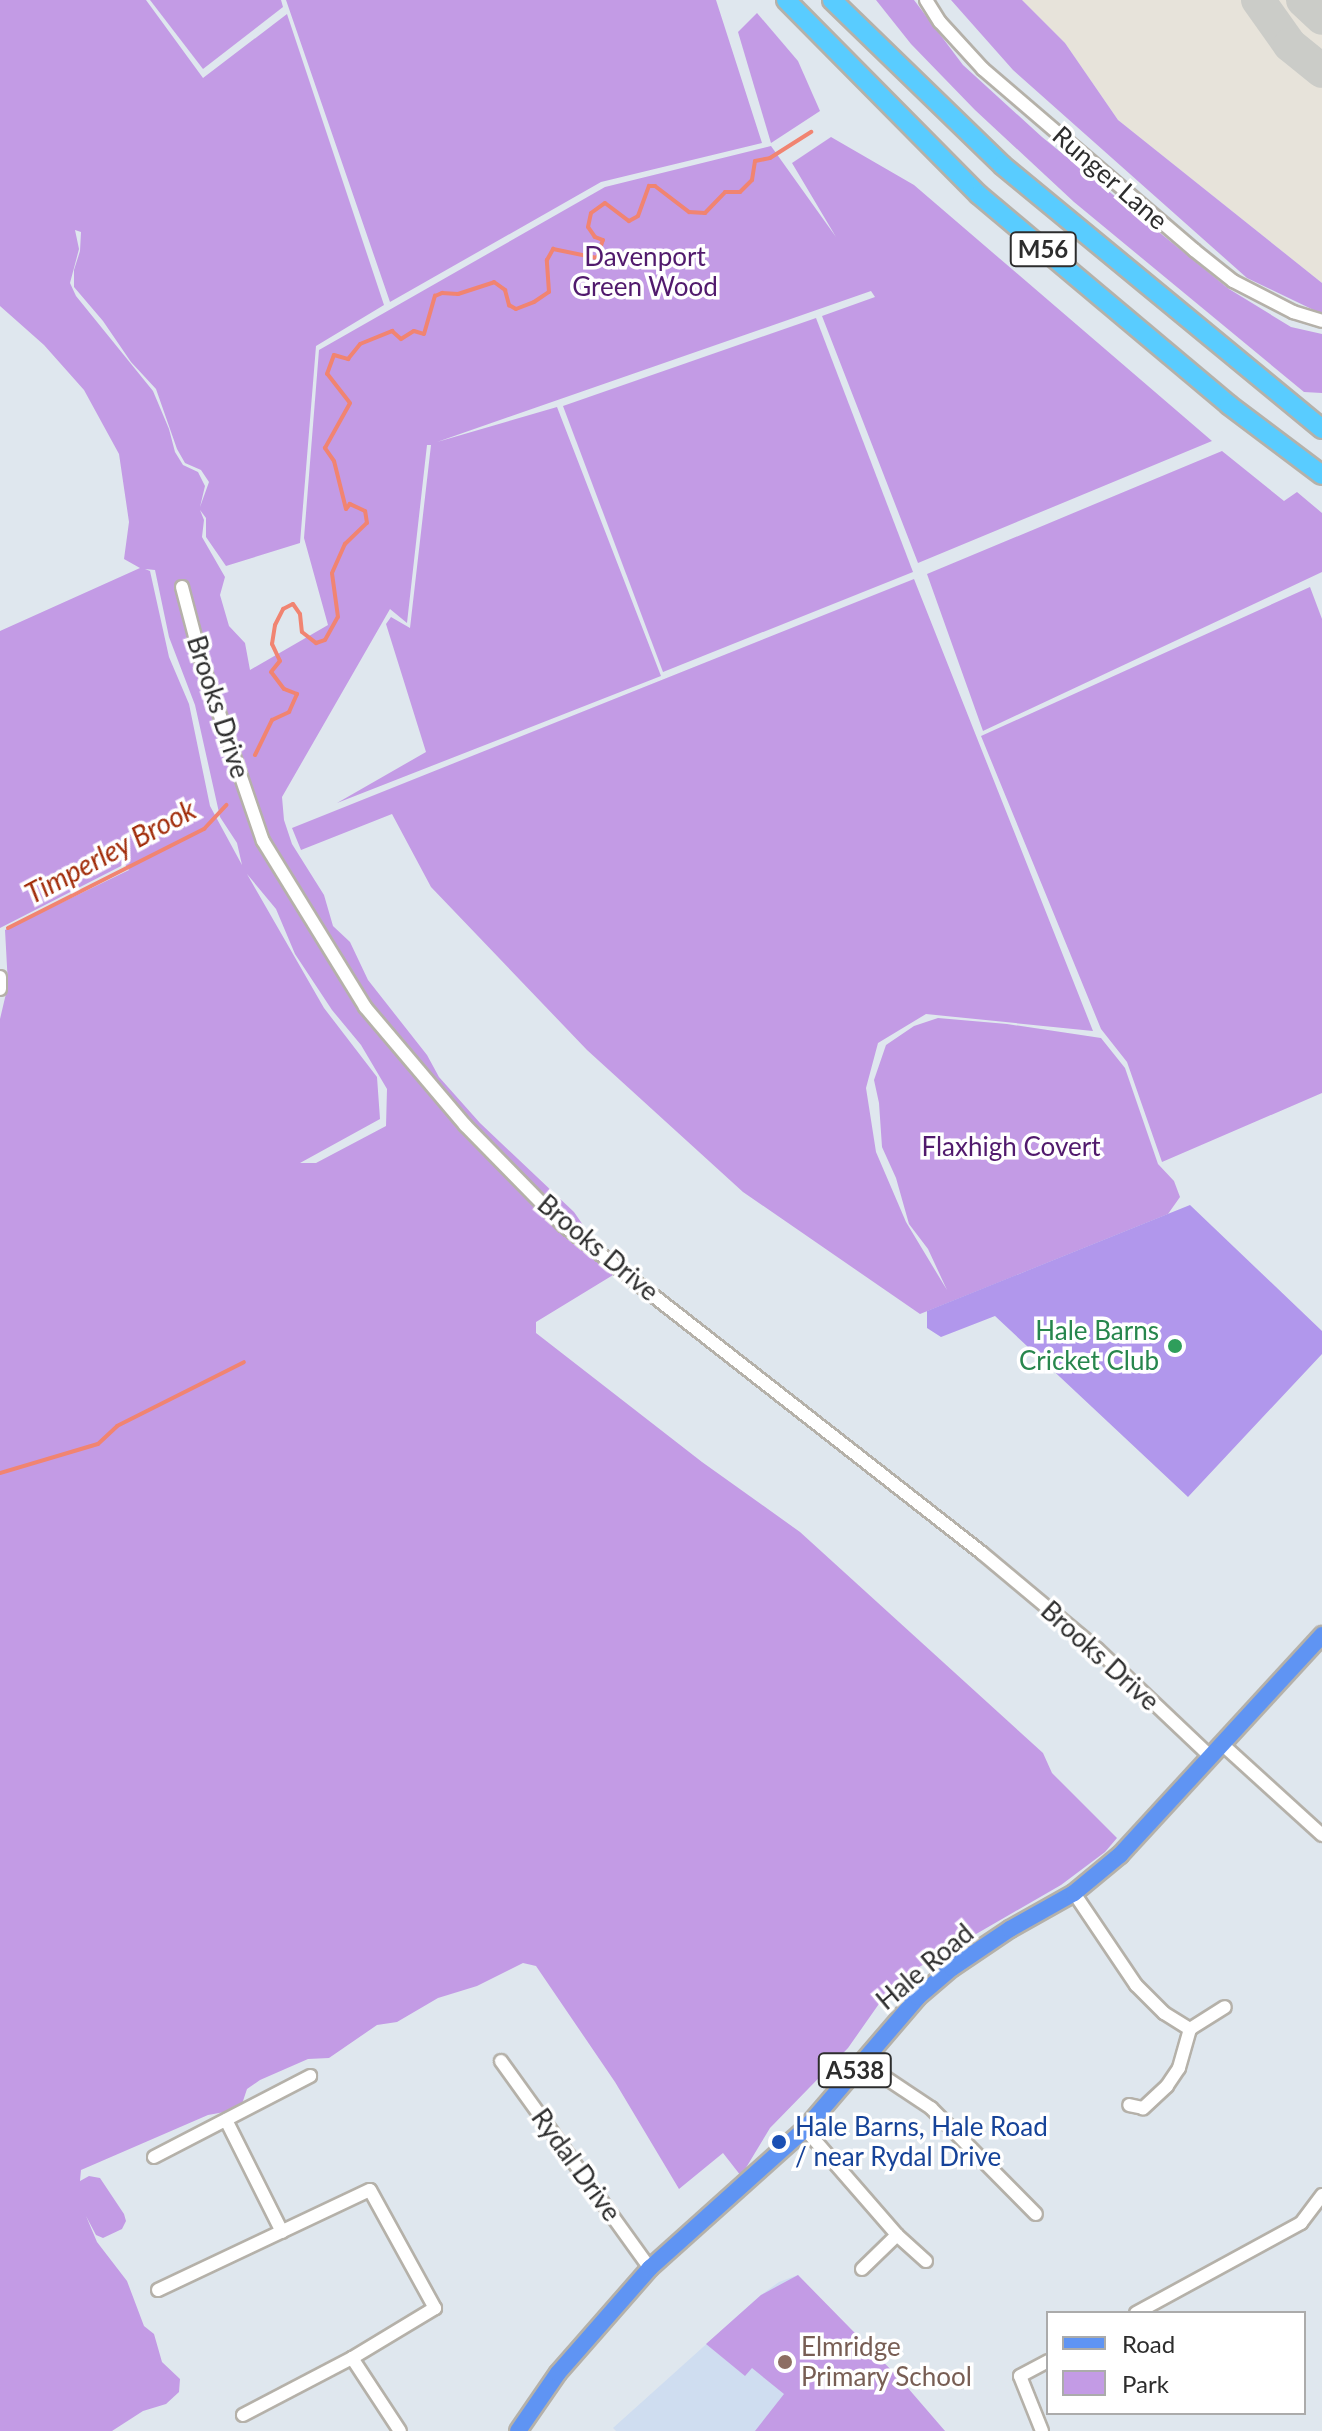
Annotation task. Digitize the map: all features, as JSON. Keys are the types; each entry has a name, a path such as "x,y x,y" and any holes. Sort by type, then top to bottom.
{"highway":[{"name":"M56","path":"786,0 979,195 1229,405 1322,475"},
{"name":"M56","path":"832,0 1002,165 1322,429"}],"main road":[{"name":"Hale Road","path":"518,2431 558,2373 650,2268 805,2129 892,2024 952,1968 1074,1893 1120,1855 1322,1635"}],"street":[{"name":"Runger Lane","path":"926,0 940,22 983,69 1194,250 1233,281 1293,312 1322,321"},
{"name":"Brooks Drive","path":"182,587 202,663 263,841 365,1007 465,1125 563,1225 982,1553 1097,1649 1211,1757"},
{"path":"0,977 0,989"},
{"path":"1222,1744 1322,1835"},
{"path":"1074,1893 1136,1985 1164,2013 1190,2029"},
{"path":"1129,2105 1143,2108 1167,2086 1179,2068 1190,2029 1225,2007"},
{"name":"Rydal Drive","path":"501,2061 650,2268"},
{"path":"862,2062 931,2108 1036,2214"},
{"path":"154,2157 310,2076"},
{"path":"226,2120 282,2232"},
{"path":"805,2129 897,2235 926,2261"},
{"path":"158,2290 370,2190 435,2308 352,2358 243,2415"},
{"path":"1140,2311 1301,2223 1322,2195"},
{"path":"862,2269 897,2235"},
{"path":"352,2358 400,2431"},
{"path":"1042,2431 1020,2376 1046,2362"}],"shaded area":[{"path":"1022,0 1322,0 1322,283 1118,120 1065,43"},
{"name":"Hale Barns Cricket Club","path":"1190,1205 1322,1331 1322,1354 1188,1497 995,1316 941,1337 927,1328 927,1311"},
{"name":"Elmridge Primary School","path":"798,2275 945,2431 616,2431 613,2428 761,2295 779,2282"}],"green space":[{"name":"Davenport Green Wood","path":"0,0 146,0 203,78 287,14 384,305 316,346 300,543 226,566 206,537 206,518 200,510 204,520 202,537 225,577 220,595 229,626 245,643 250,670 328,625 304,538 319,350 605,187 771,146 836,237 792,163 831,137 914,185 1212,441 918,563 822,316 875,297 871,291 437,442 557,407 661,676 337,803 426,752 386,624 391,617 410,628 431,445 427,445 407,623 390,609 282,797 284,820 292,844 324,895 333,926 350,942 368,980 427,1055 439,1077 480,1123 574,1212 583,1225 580,1239 618,1272 536,1322 536,1333 702,1462 800,1532 1043,1753 1052,1773 1117,1838 1105,1852 1061,1885 895,1981 848,2048 770,2128 741,2176 723,2153 679,2189 615,2082 536,1966 523,1963 477,1986 438,1998 397,2022 377,2025 329,2058 308,2059 260,2080 247,2089 242,2104 230,2111 208,2115 81,2170 80,2181 89,2176 100,2178 124,2214 126,2221 122,2229 103,2238 96,2235 86,2216 97,2242 127,2281 144,2326 154,2334 162,2362 180,2379 179,2392 166,2404 143,2411 112,2431 0,2431 0,1019 8,985 5,930 129,870 125,864 0,928 0,631 140,568 124,559 129,522 119,454 84,390 44,345 0,306","holes":["75,230 81,232 80,251 74,270 74,287 103,321 131,362 156,389 177,449 185,463 201,470 209,482 200,507 205,486 198,472 183,465 175,452 153,391 76,296 70,283 79,249","145,569 155,570 169,637 195,705 220,817 237,843 242,865 210,806 189,704 169,657 150,571","247,874 276,909 295,954 332,1010 361,1045 387,1089 386,1126 316,1163 300,1163 380,1119 377,1077 324,1008"]},
{"path":"150,0 281,0 283,7 203,69"},
{"path":"286,0 716,0 762,143 601,182 390,302"},
{"path":"876,0 914,0 963,65 1042,137 1229,289 1291,327 1322,334 1322,393 1304,392 1074,202 975,110 911,44"},
{"path":"951,0 1022,0 1065,43 1118,120 1322,283 1322,314 1247,278 1013,70"},
{"path":"757,13 798,61 820,111 771,143 738,32"},
{"path":"816,318 913,572 663,672 563,406"},
{"path":"1222,451 1284,501 1297,492 1322,513 1322,572 983,731 927,574"},
{"name":"Flaxhigh Covert","path":"914,579 1093,1031 926,1014 878,1043 866,1088 876,1152 906,1222 947,1290 928,1249 909,1224 896,1178 882,1147 874,1080 886,1045 914,1026 938,1018 1007,1024 1101,1038 1125,1068 1158,1164 1174,1181 1180,1197 1168,1214 920,1314 743,1192 587,1050 431,887 392,814 301,850 292,828"},
{"path":"1310,587 1322,619 1322,1093 1162,1162 1127,1062 1101,1029 981,736"},
{"name":"Elmridge Primary School","path":"798,2275 901,2380 945,2431 755,2431 784,2394 752,2368 745,2376 706,2344 761,2295"}],"waterway":[{"name":"Timperley Brook","path":"255,755 272,720 289,712 297,694 284,689 271,672 280,661 272,644 275,625 283,609 293,604 300,614 302,632 316,643 325,640 338,617 332,573 345,544 367,523 365,511 350,504 346,509 334,461 325,448 350,403 327,374 334,355 348,359 360,344 392,331 401,339 414,331 424,334 435,296 442,293 458,294 494,282 505,290 509,305 516,309 534,302 549,292 547,260 553,249 597,258 603,240 595,237 588,227 591,213 605,203 629,221 638,216 649,186 655,186 689,212 705,213 725,192 740,192 752,180 755,161 770,158 811,132"},
{"name":"Timperley Brook","path":"8,928 204,829 226,805"},
{"path":"0,1473 98,1444 117,1426 244,1362"}],"taxiway":[{"path":"1258,0 1290,45 1322,71"},
{"path":"1303,0 1322,18"}],"place":[{"name":"Hale Barns Cricket Club","path":"1175,1346"},
{"name":"Hale Barns, Hale Road / near Rydal Drive","path":"779,2142"},
{"name":"Elmridge Primary School","path":"785,2362"}]}
